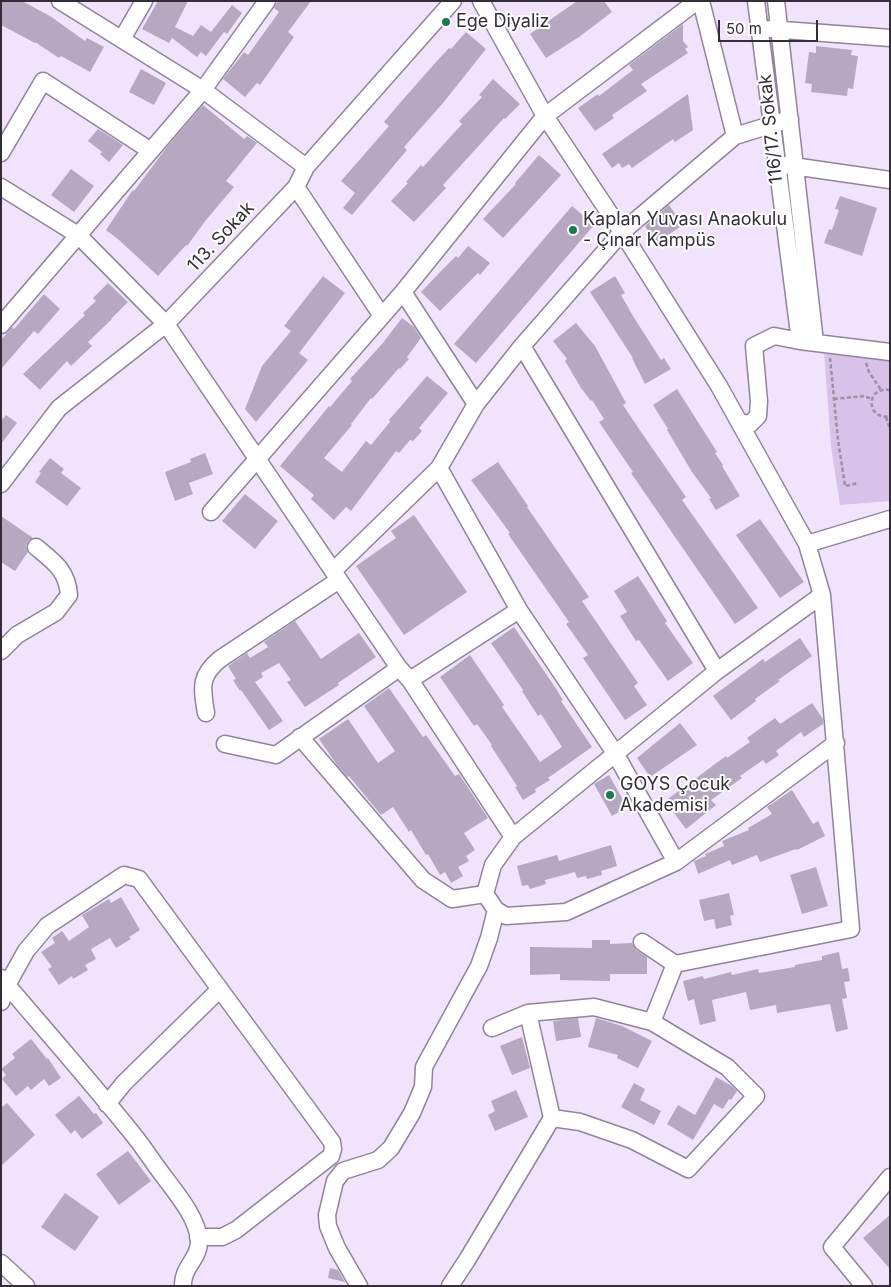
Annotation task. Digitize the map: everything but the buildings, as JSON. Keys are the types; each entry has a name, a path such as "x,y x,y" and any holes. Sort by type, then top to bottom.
{"street":[{"path":"60,1 203,90 306,167"},
{"path":"122,39 144,1"},
{"path":"1,325 203,90 267,1"},
{"name":"113. Sokak","path":"1,484 60,408 166,324 296,187 306,167 453,1"},
{"path":"481,1 545,116 622,232 719,386 807,544 822,595 851,929 675,964 642,942"},
{"path":"211,512 403,292 545,116 697,1"},
{"path":"701,1 735,136"},
{"name":"116/17. Sokak","path":"756,1 777,164 815,342"},
{"name":"116/17. Sokak","path":"776,1 815,342"},
{"path":"760,28 890,38"},
{"path":"1,153 43,81 151,150"},
{"path":"206,713 204,679 209,668 336,576 439,468 476,404 522,346 622,232 735,136 790,119"},
{"path":"777,164 890,180"},
{"path":"1,187 78,235 166,324 513,837"},
{"path":"296,187 382,316"},
{"path":"403,292 476,404"},
{"path":"739,422 750,424 758,416 759,401 754,346 774,336 890,352"},
{"path":"522,346 717,671"},
{"path":"439,468 519,610 615,753 676,862"},
{"path":"807,544 890,519"},
{"path":"1,651 17,635 56,612 69,595 68,581 54,563 36,547"},
{"path":"485,894 493,866 513,837 717,671 822,595"},
{"path":"225,744 276,755 300,738 404,674 519,610"},
{"path":"300,738 423,880 452,899 485,894"},
{"path":"485,894 496,910 506,916 566,912 676,862 836,743"},
{"path":"1,1002 4,981 47,926 124,875 140,879 332,1142 331,1156 236,1230 222,1237 198,1237"},
{"path":"358,1286 337,1248 328,1226 327,1215 335,1181 344,1171 378,1160 391,1148 412,1113 423,1087 424,1068 479,966 496,910"},
{"path":"652,1022 675,964"},
{"path":"4,981 137,1140 179,1197 194,1223 199,1241 196,1254 188,1265 183,1277 183,1286"},
{"path":"107,1104 124,1083 220,989"},
{"path":"492,1028 528,1013 594,1007 652,1022 727,1066 756,1096 688,1169 632,1140 580,1122 552,1118"},
{"path":"450,1286 552,1118 528,1013"},
{"path":"331,1156 344,1171"},
{"path":"864,1286 832,1247 890,1177"},
{"path":"1,1263 26,1286"}],"path":[{"path":"815,342 830,361 845,486 859,483"},
{"path":"862,348 866,366 880,390"},
{"path":"890,390 880,390 872,399 874,412 882,417 890,416"},
{"path":"834,399 864,396 872,399"},
{"path":"886,417 890,429"}],"shaded area":[{"path":"824,351 890,357 890,501 840,505 831,446"}],"place":[{"name":"Ege Diyaliz","path":"446,22"},
{"name":"Kaplan Yuvası Anaokulu - Çınar Kampüs","path":"573,230"},
{"name":"GOYS Çocuk Akademisi","path":"610,795"}]}
